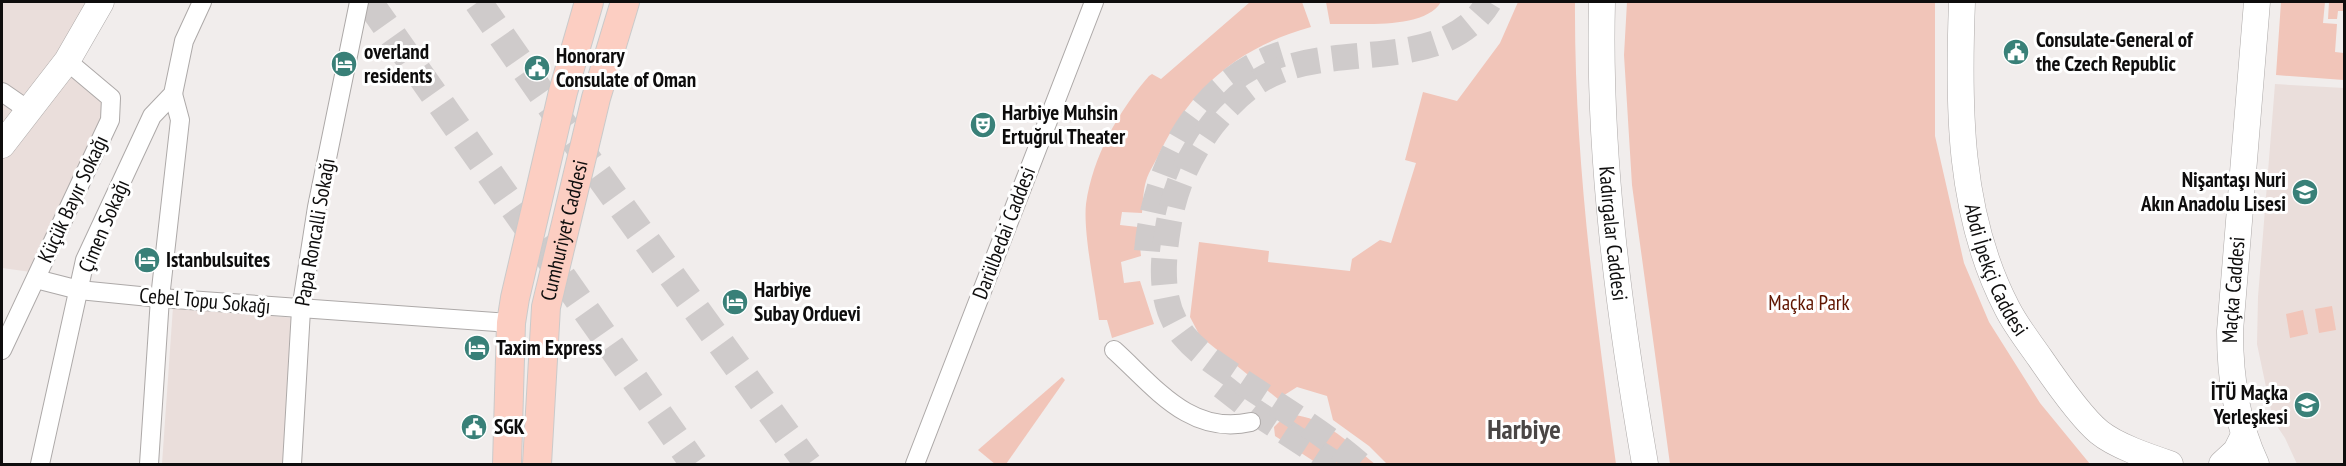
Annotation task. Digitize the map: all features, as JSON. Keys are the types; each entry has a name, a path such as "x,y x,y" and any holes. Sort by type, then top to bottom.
{"main road":[{"path":"2,145 68,60 101,2"},
{"name":"Cumhuriyet Caddesi","path":"507,465 511,323 533,210 589,2"},
{"name":"Cumhuriyet Caddesi","path":"537,465 546,307 596,98 625,2"},
{"name":"Kadırgalar Caddesi","path":"1602,2 1604,116 1610,207 1627,350 1645,465"},
{"name":"Abdi İpekçi Caddesi","path":"1962,2 1961,117 1965,170 1989,269 2008,310 2022,332 2056,381 2099,432 2170,465"},
{"name":"Maçka Caddesi","path":"2254,464 2243,437 2231,381 2230,331 2257,2"},
{"path":"2222,465 2236,452 2243,437"}],"street":[{"path":"149,465 160,298 180,120 173,94 184,41 202,2"},
{"name":"Papa Roncalli Sokağı","path":"292,465 301,310 317,207 359,2"},
{"name":"Darülbedai Caddesi","path":"915,465 1094,2"},
{"name":"Küçük Bayır Sokağı","path":"2,350 110,120 111,98 68,60"},
{"path":"2,92 28,110"},
{"name":"Çimen Sokağı","path":"40,465 85,260 152,116 173,94"},
{"name":"Cebel Topu Sokağı","path":"36,279 79,290 160,298 301,310 511,323"},
{"path":"1114,350 1179,408 1193,417 1220,426 1251,422"}],"shaded area":[{"path":"2,2 89,2 69,62 108,97 110,122 31,272 2,268"},
{"path":"2275,84 2344,88 2344,464 2297,464 2285,438 2273,420 2257,344 2258,297"},
{"path":"173,307 294,318 283,464 162,464"}],"green space":[{"path":"1250,2 1302,2 1311,27 1285,35 1262,46 1221,72 1204,88 1173,128 1147,177 1142,213 1122,212 1120,225 1138,227 1141,256 1121,262 1124,283 1140,281 1154,324 1112,338 1107,320 1099,320 1086,230 1086,204 1094,169 1117,120 1149,76 1152,74 1161,79"},
{"path":"1326,2 1441,2 1433,11 1406,21 1330,24"},
{"path":"1518,2 1575,2 1578,118 1587,233 1616,464 1387,464 1369,446 1333,420 1327,396 1297,387 1278,399 1200,336 1190,317 1199,242 1269,251 1268,262 1350,271 1352,259 1380,240 1391,243 1416,163 1405,160 1423,92 1457,101 1500,43"},
{"name":"Maçka Park","path":"1627,2 1935,2 1935,136 1964,263 1989,322 2040,403 2090,464 1670,464 1632,185 1624,55"},
{"path":"2281,2 2325,2 2323,23 2337,24 2335,52 2344,53 2344,80 2276,75"},
{"path":"2329,2 2344,2 2344,11 2338,11 2337,19 2328,19"},
{"path":"2332,306 2336,330 2319,333 2315,309"},
{"path":"2303,310 2308,334 2290,338 2286,314"},
{"path":"1062,377 1065,380 1006,464 995,464 978,450"},
{"path":"1285,416 1309,418 1321,424 1345,439 1375,464 1318,464 1275,436 1274,427"}],"tunnel":[{"path":"369,2 694,464"},
{"path":"478,2 595,170 808,464"},
{"path":"1359,464 1316,431 1211,360 1184,336 1170,311 1164,284 1166,242 1174,200 1189,161 1212,125 1251,86 1281,70 1307,62 1394,52 1422,47 1448,38 1471,24 1489,2"},
{"path":"1147,251 1151,220 1159,189 1186,131 1204,106 1226,84 1252,67 1282,54"},
{"path":"1222,386 1255,412 1335,464"}],"place":[{"name":"Consulate-General of the Czech Republic","path":"2016,52"},
{"name":"overland residents","path":"344,64"},
{"name":"Honorary Consulate of Oman","path":"537,68"},
{"name":"Harbiye Muhsin Ertuğrul Theater","path":"983,125"},
{"name":"Nişantaşı Nuri Akın Anadolu Lisesi","path":"2305,192"},
{"name":"Istanbulsuites","path":"147,260"},
{"name":"Harbiye Subay Orduevi","path":"735,302"},
{"name":"Taxim Express","path":"477,348"},
{"name":"İTÜ Maçka Yerleşkesi","path":"2307,405"},
{"name":"SGK","path":"474,427"}],"district":[{"name":"Harbiye","path":"1524,430"}]}
